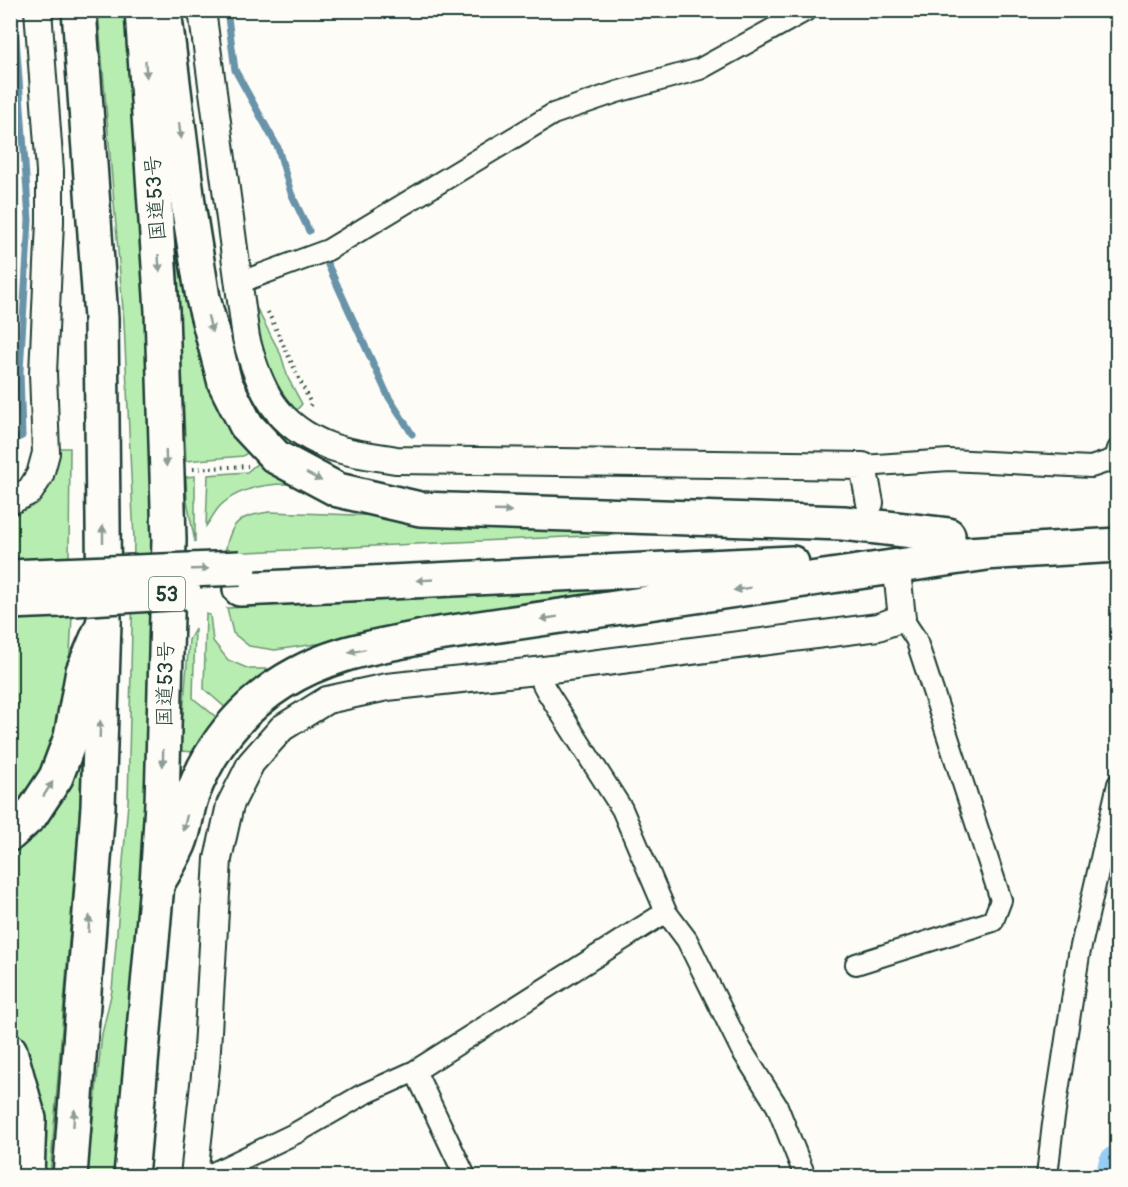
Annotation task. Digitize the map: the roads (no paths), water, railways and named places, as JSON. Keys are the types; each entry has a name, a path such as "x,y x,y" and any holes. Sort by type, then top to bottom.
{"highway":[{"path":"69,1176 98,807 104,622 101,318 79,10"},
{"name":"国道53号","path":"131,1176 158,884 169,540 162,311 142,10"},
{"path":"164,10 189,211 203,298 225,383 246,425 276,457 338,490 420,508 843,523 948,535"},
{"path":"10,577 58,587 240,578 1118,524"},
{"path":"240,578 987,553 1118,544"},
{"path":"158,884 180,843 191,796 212,754 238,717 265,693 301,670 344,654 432,636 987,553"},
{"path":"10,603 58,587"},
{"path":"10,834 31,815 56,777 71,737 83,671 104,622"},
{"path":"10,1051 29,1119 27,1176"}],"street":[{"path":"10,501 30,491 40,475 46,453 43,373 50,171 39,10"},
{"path":"202,10 246,338 255,372 271,405 297,429 329,447 396,460 863,466 949,460 1091,467 1117,457"},
{"path":"238,283 328,250 553,114 617,92 700,69 807,10"},
{"path":"863,466 870,503"},
{"path":"856,964 993,921 1001,900 916,639 902,618 898,581"},
{"path":"194,1176 206,1066 218,859 230,805 251,763 282,728 327,700 387,687 536,671 878,627 902,618"},
{"path":"536,671 622,809 666,912 687,940 741,1048 777,1107 805,1176"},
{"path":"1047,1176 1079,954 1118,784"},
{"path":"207,1176 296,1133 362,1095 415,1071 666,912"},
{"path":"415,1071 465,1176"}],"waterway":[{"path":"10,441 22,436 20,371 29,220 14,10"},
{"path":"227,10 235,70 278,148 291,193 309,231"},
{"path":"328,265 388,396 412,434"},
{"path":"1116,1176 1118,1165"}]}
